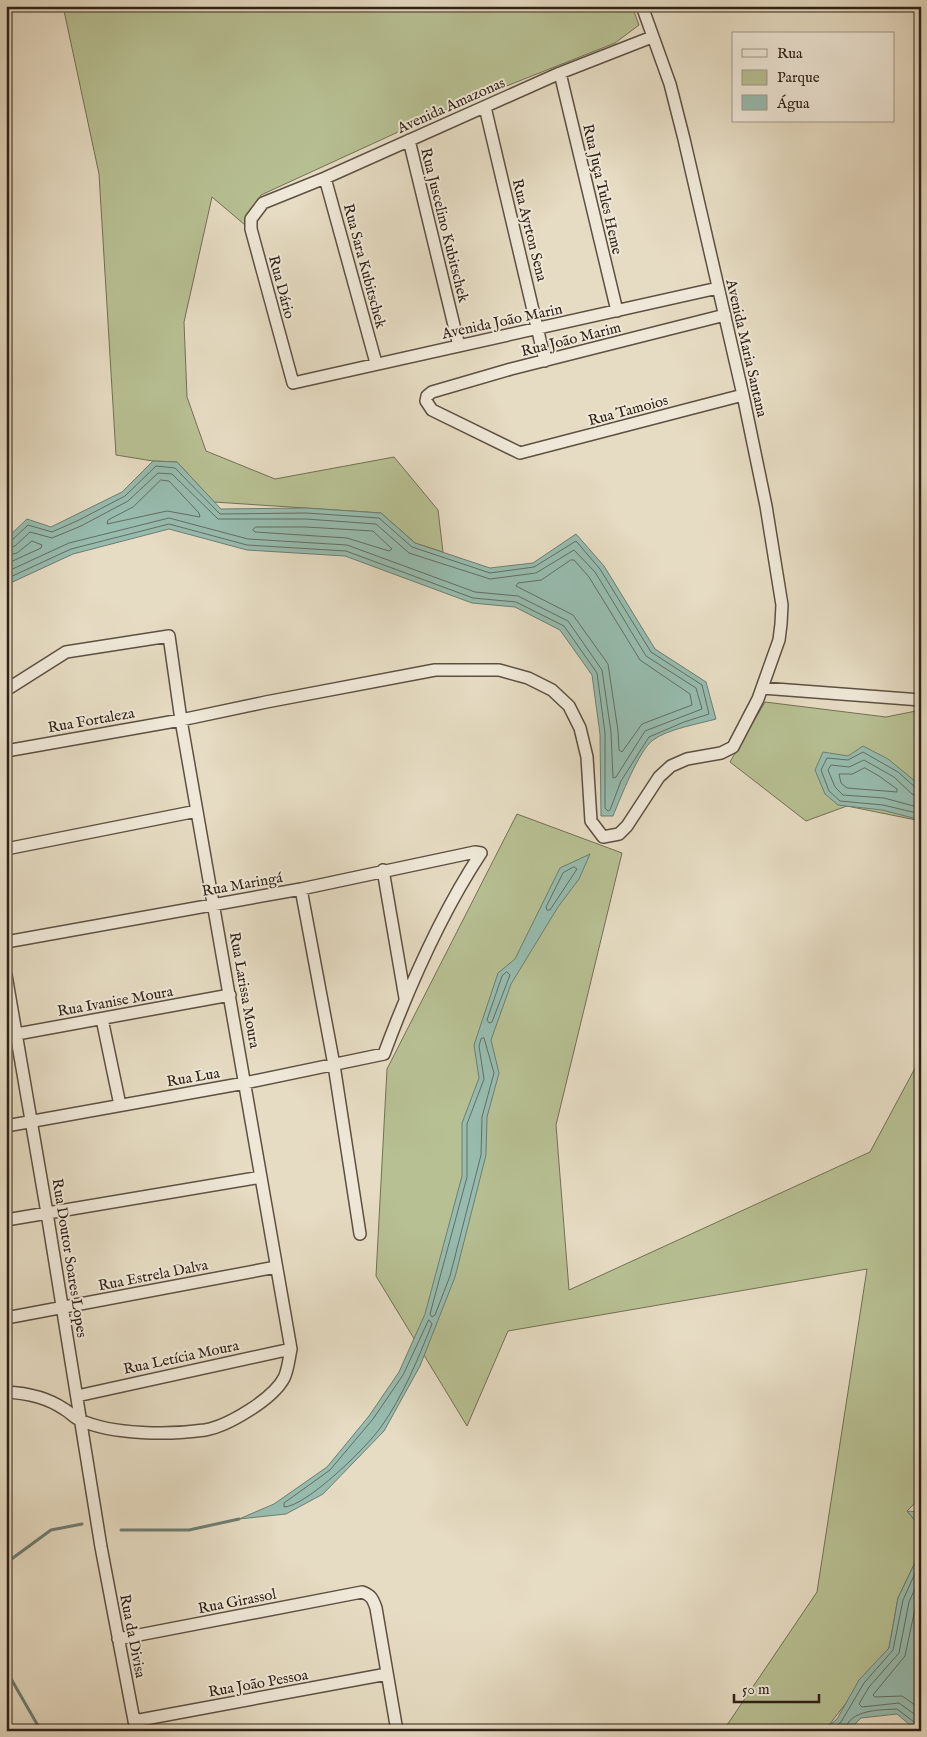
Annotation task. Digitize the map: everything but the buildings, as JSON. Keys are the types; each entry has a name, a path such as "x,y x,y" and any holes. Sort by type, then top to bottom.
{"street":[{"name":"Avenida Maria Santana","path":"181,720 435,670 499,670 528,678 552,690 569,706 580,728 587,757 591,821 603,837 612,837 627,826 664,770 687,759 721,753 732,747 760,694 779,640 782,605 766,506 743,395 684,139 670,84 642,6"},
{"name":"Avenida Amazonas","path":"263,203 326,178 560,73 652,36"},
{"name":"Rua Juça Tules Heme","path":"560,73 617,311"},
{"name":"Rua Ayrton Sena","path":"485,107 539,328 545,361"},
{"name":"Rua Juscelino Kubitschek","path":"409,140 459,346"},
{"name":"Rua Sara Kubitschek","path":"326,178 376,363"},
{"name":"Rua Dário","path":"263,203 251,219 251,229 293,383"},
{"name":"Avenida João Marin","path":"293,383 718,288"},
{"name":"Rua João Marim","path":"520,453 432,410 426,401 427,396 432,392 545,361 724,315"},
{"name":"Rua Tamoios","path":"520,453 743,395"},
{"name":"Rua Larissa Moura","path":"6,690 66,652 169,636 181,720 291,1348"},
{"path":"760,694 921,700"},
{"name":"Rua Fortaleza","path":"6,751 181,720"},
{"path":"6,849 197,811"},
{"name":"Rua Maringá","path":"6,942 214,903 301,889 383,870 475,852 481,853 443,918 405,998"},
{"path":"383,870 405,998"},
{"path":"301,889 334,1065 360,1234"},
{"name":"Rua Doutor Soares Lopes","path":"6,975 11,1035 31,1122 48,1213 101,1547"},
{"name":"Rua Ivanise Moura","path":"11,1035 230,995"},
{"name":"Rua Lua","path":"6,1126 384,1054 405,998"},
{"path":"102,1018 120,1105"},
{"path":"6,1220 261,1176"},
{"name":"Rua Estrela Dalva","path":"6,1318 276,1267"},
{"path":"6,1392 30,1395 63,1408 80,1420 102,1426 145,1432 207,1430 227,1422 250,1409 279,1385 286,1373 291,1348"},
{"name":"Rua Letícia Moura","path":"77,1396 291,1348"},
{"name":"Rua da Divisa","path":"101,1547 135,1726"},
{"name":"Rua Girassol","path":"118,1639 362,1592 368,1594 374,1601 387,1674"},
{"path":"387,1674 397,1731"},
{"name":"Rua João Pessoa","path":"135,1726 387,1674"}],"green space":[{"path":"63,6 632,6 639,25 615,43 446,110 261,195 245,225 212,197 184,322 187,397 206,451 275,479 394,457 438,510 443,552 415,543 381,513 214,502 177,462 153,461 116,455 99,174"},
{"path":"765,702 886,717 921,710 921,821 847,806 806,821 730,762"},
{"path":"517,814 622,853 556,1125 569,1290 870,1152 921,1057 921,1497 907,1511 921,1528 921,1550 898,1598 889,1648 829,1725 822,1731 723,1731 817,1592 867,1269 508,1331 467,1426 376,1276 387,1069"}],"water":[{"path":"153,461 177,462 221,509 306,508 381,513 415,543 490,568 533,563 576,534 604,566 655,649 706,682 716,719 675,730 653,740 636,764 613,816 601,816 600,734 592,675 560,630 515,607 472,603 345,556 247,550 169,529 73,554 6,585 6,539 27,519 51,527 122,492"},
{"path":"863,746 888,759 921,786 921,820 882,810 838,805 825,794 815,770 823,752 848,756"},
{"path":"590,854 579,879 558,907 511,984 491,1040 499,1073 487,1117 486,1155 455,1277 420,1366 384,1431 323,1494 286,1514 239,1519 274,1504 327,1467 369,1416 399,1372 425,1314 462,1176 462,1123 479,1078 474,1045 498,973 515,959 560,868"},
{"path":"907,1511 921,1512 921,1528"},
{"path":"921,1550 921,1731 917,1731 897,1714 861,1718 848,1731 822,1731 837,1719 859,1680 889,1648 898,1598"}],"waterway":[{"path":"121,1530 189,1530 239,1519"},
{"path":"6,1563 51,1530 82,1524"},
{"path":"6,1670 41,1731"}]}
